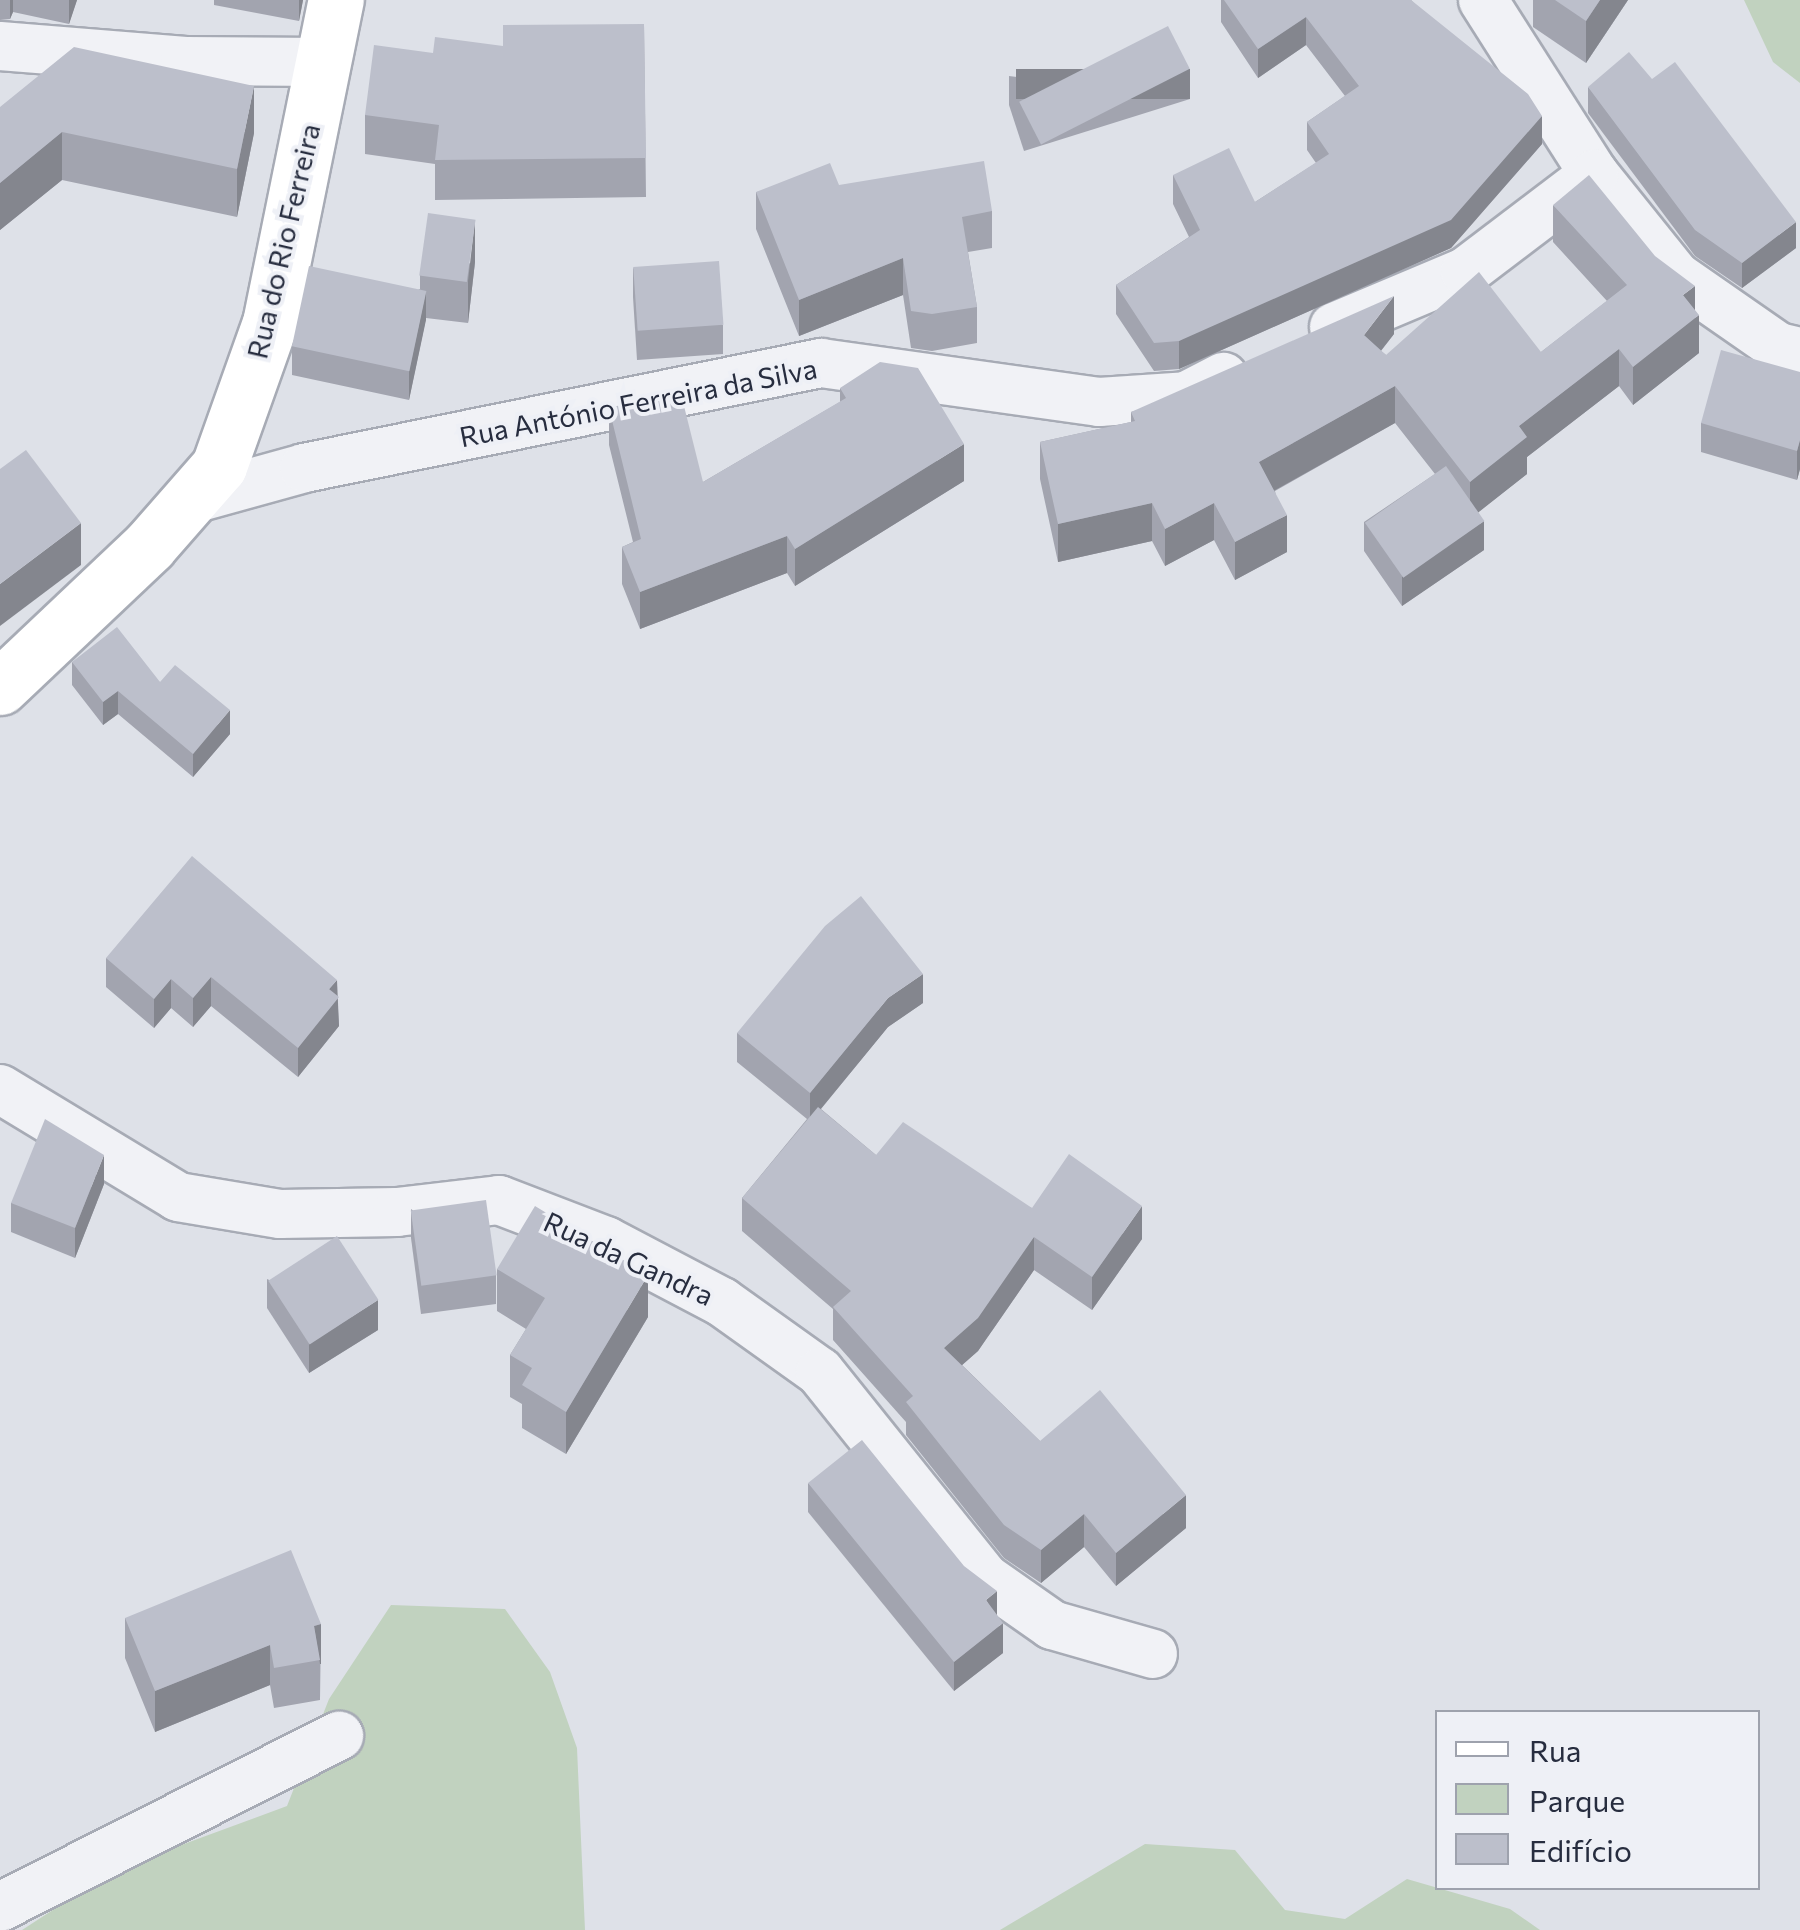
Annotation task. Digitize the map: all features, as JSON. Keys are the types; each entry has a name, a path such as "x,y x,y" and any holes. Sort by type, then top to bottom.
{"street":[{"name":"Rua do Rio Ferreira","path":"0,687 219,466 270,323 336,0"},
{"path":"1483,0 1594,174 1676,276 1778,348 1800,352"},
{"path":"0,46 185,61 324,62"},
{"name":"Rua António Ferreira da Silva","path":"189,500 304,468 821,363 1099,402 1186,396 1281,349 1465,272 1594,174"},
{"name":"Rua da Gandra","path":"0,1089 178,1198 280,1214 397,1212 500,1200 606,1241 722,1302 820,1372 985,1578 1052,1625 1153,1654"},
{"path":"0,1907 339,1736"}],"green space":[{"path":"1744,0 1800,0 1800,83 1773,62"},
{"path":"391,1605 505,1609 550,1672 577,1748 585,1930 22,1930 116,1869 287,1806 329,1699"},
{"path":"1145,1844 1235,1850 1285,1910 1345,1919 1407,1879 1510,1909 1540,1930 1000,1930"}],"building":[{"path":"1224,0 1411,0 1528,94 1542,116 1451,220 1179,341 1154,343 1116,285 1200,230 1173,175 1229,148 1255,202 1329,154 1307,122 1359,86 1306,17 1258,49"},
{"path":"1555,0 1600,0 1586,21"},
{"path":"644,24 646,158 435,160 439,125 365,115 374,45 433,53 435,37 503,46 503,25"},
{"path":"1168,26 1190,69 1041,145 1019,102"},
{"path":"74,47 254,86 237,169 62,132 0,183 0,107"},
{"path":"1629,52 1652,79 1675,62 1796,222 1742,263 1695,230 1588,87"},
{"path":"984,161 992,211 962,217 977,307 932,314 911,311 903,258 799,300 756,192 830,163 839,185"},
{"path":"1589,175 1655,256 1695,286 1683,295 1699,315 1633,367 1619,349 1519,426 1527,437 1470,482 1395,386 1259,462 1287,515 1235,542 1214,503 1165,529 1152,503 1058,524 1040,442 1135,421 1131,412 1394,296 1364,335 1386,355 1479,272 1541,352 1627,285 1553,205"},
{"path":"428,213 476,220 467,282 419,275"},
{"path":"719,261 723,325 638,331 633,267"},
{"path":"309,266 426,291 409,371 292,346"},
{"path":"1721,350 1800,372 1797,451 1701,423"},
{"path":"880,362 918,368 964,444 795,549 787,536 640,592 622,547 641,539 609,408 680,390 703,482 846,398 840,388"},
{"path":"26,450 81,523 0,584 0,469"},
{"path":"1446,466 1484,521 1403,578 1365,523"},
{"path":"117,627 160,682 175,665 230,710 193,754 118,691 103,702 72,662"},
{"path":"192,856 337,980 329,989 339,997 298,1048 211,977 193,998 171,979 154,999 106,958"},
{"path":"861,896 923,974 888,998 810,1093 737,1033 825,926"},
{"path":"818,1107 876,1155 903,1122 1032,1208 1069,1154 1142,1206 1092,1277 1034,1237 978,1318 944,1348 1040,1441 1100,1390 1186,1495 1116,1553 1084,1514 1041,1550 1004,1525 906,1402 913,1396 833,1307 851,1291 742,1198"},
{"path":"45,1119 104,1155 75,1228 11,1203"},
{"path":"486,1200 497,1275 421,1286 411,1211"},
{"path":"535,1206 648,1275 566,1412 522,1385 532,1368 510,1355 545,1298 497,1269"},
{"path":"337,1236 378,1300 310,1344 268,1281"},
{"path":"862,1440 964,1566 997,1591 986,1600 1003,1623 954,1662 808,1483"},
{"path":"291,1550 321,1624 314,1626 320,1660 274,1668 270,1645 155,1691 125,1618"}]}
